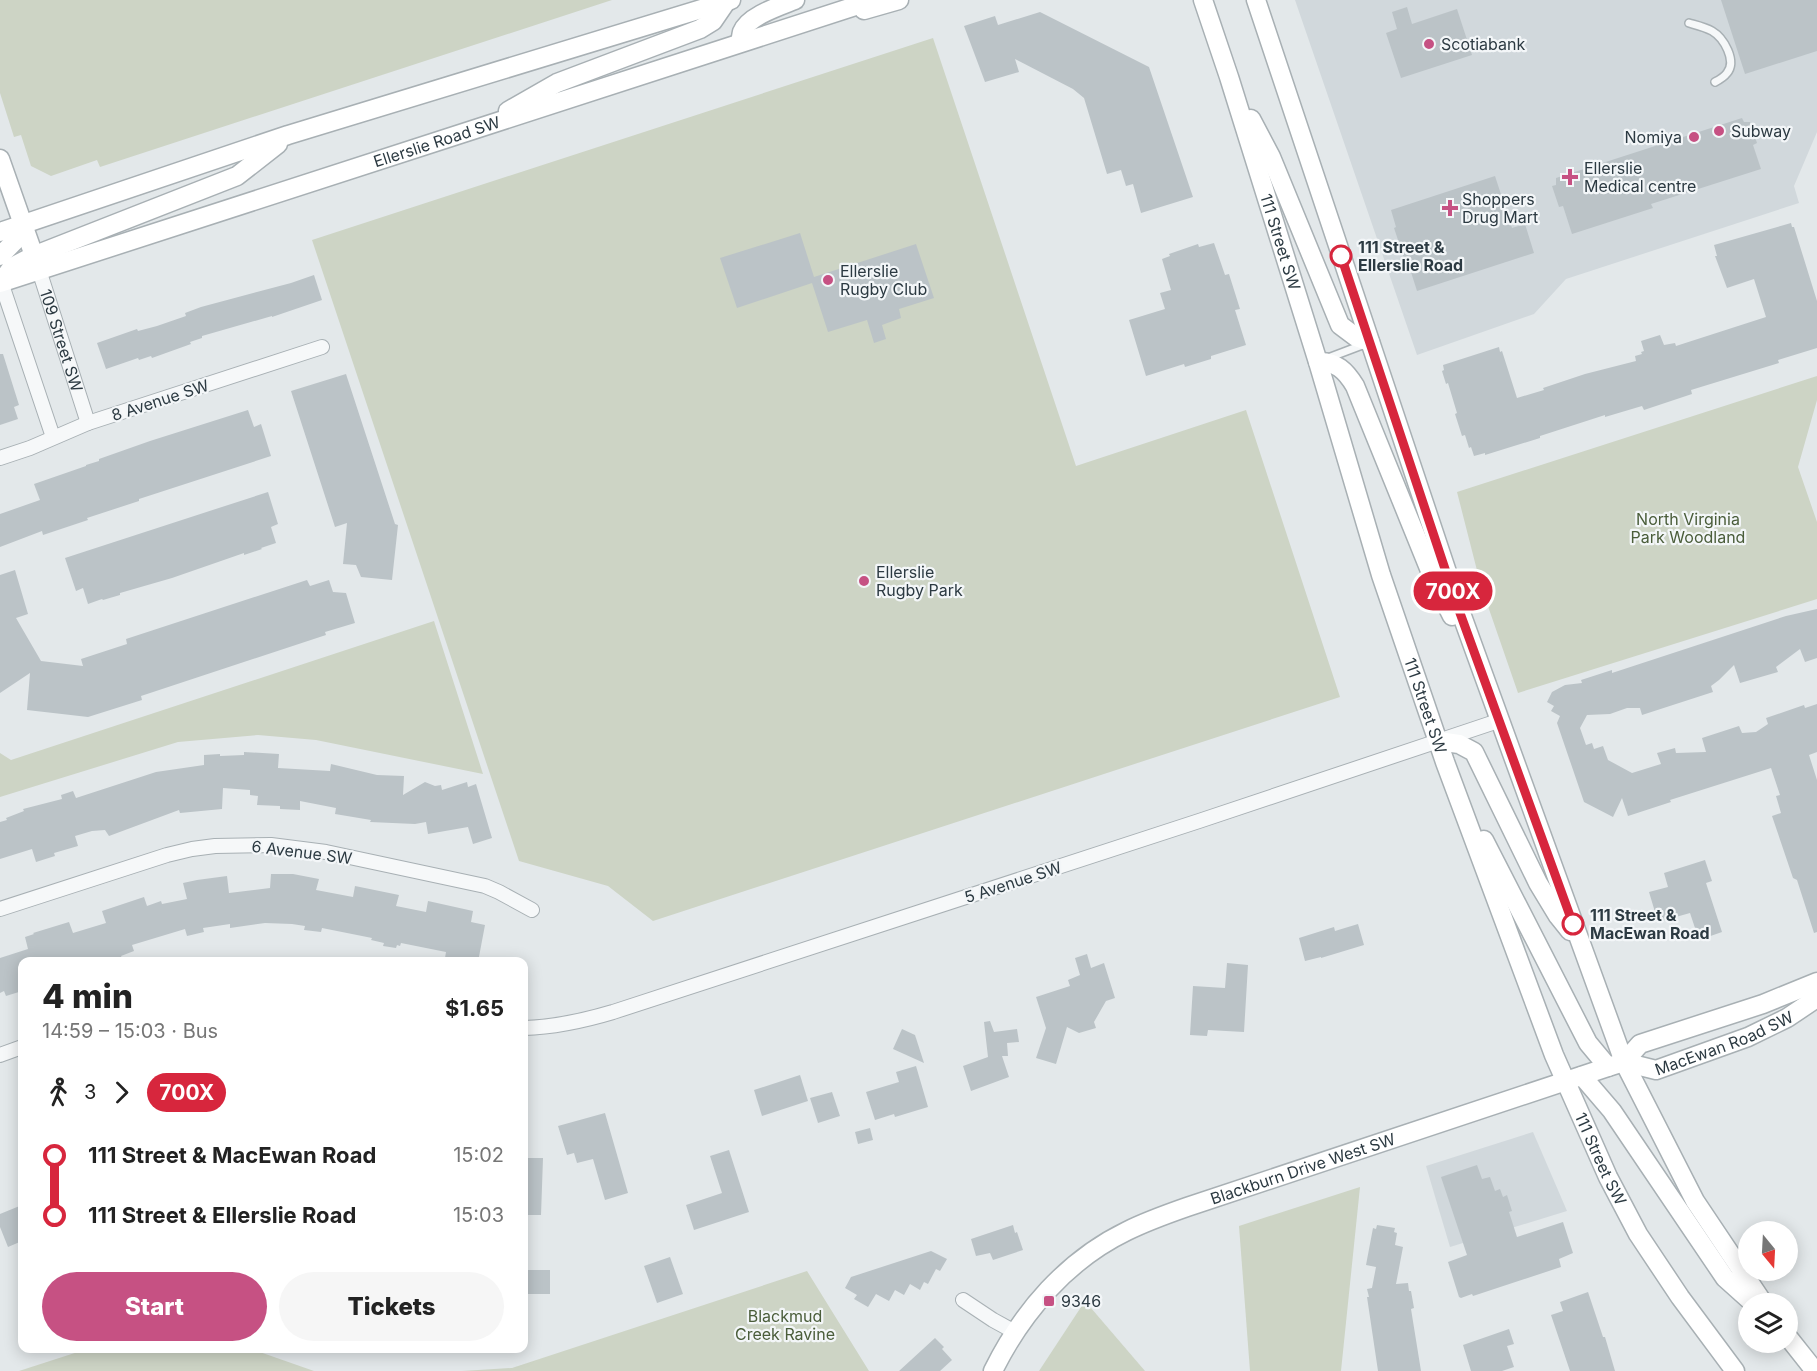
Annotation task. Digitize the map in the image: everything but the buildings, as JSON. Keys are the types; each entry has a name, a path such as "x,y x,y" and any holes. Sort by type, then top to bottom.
{"main road":[{"path":"740,42 742,32 752,21 795,0"},
{"path":"815,19 855,0"},
{"name":"Ellerslie Road SW","path":"36,263 477,128 874,0"},
{"path":"815,19 899,0"},
{"name":"111 Street SW","path":"1203,0 1318,362 1381,575 1459,797 1573,1079 1608,1178 1638,1234 1680,1297 1735,1371"},
{"path":"1256,0 1469,638 1581,944 1616,1065 1695,1201 1757,1293"},
{"path":"1269,0 1280,74"},
{"path":"477,128 556,82 700,28 712,21 729,1"},
{"path":"0,231 288,135 729,1"},
{"path":"1229,77 1271,157 1340,325 1356,337 1370,342"},
{"path":"0,281 12,267 36,263 237,176 288,135"},
{"path":"0,159 36,263"},
{"path":"0,256 16,240 22,224"},
{"path":"1318,362 1329,362 1337,366 1355,386 1433,578 1456,623 1469,638"},
{"path":"1438,741 1459,744 1474,752 1538,883 1558,916 1581,944"},
{"path":"1459,797 1490,850 1588,1043 1616,1065"},
{"name":"MacEwan Road SW","path":"1616,1065 1640,1044 1763,1004 1817,982"},
{"name":"MacEwan Road SW","path":"1616,1065 1656,1070 1748,1037 1787,1018 1817,998"},
{"name":"Blackburn Drive West SW","path":"993,1371 1015,1332 1065,1272 1090,1253 1127,1231 1187,1207 1616,1065"},
{"path":"1573,1079 1612,1111 1725,1278 1742,1293"},
{"path":"1798,1350 1815,1371"}],"street":[{"name":"109 Street SW","path":"36,263 88,423"},
{"path":"0,281 52,437"},
{"name":"8 Avenue SW","path":"0,458 88,423 322,348"},
{"name":"5 Avenue SW","path":"528,1028 578,1022 613,1012 1210,818 1498,721"},
{"name":"6 Avenue SW","path":"0,909 167,855 215,846 262,844 326,852 485,886 532,910"},
{"path":"0,1055 18,1048"},
{"path":"963,1300 1015,1332"}],"lane":[{"path":"1689,23 1715,33 1727,49 1731,63 1728,73 1715,82"},
{"path":"1318,362 1370,342"}],"shaded area":[{"path":"1295,0 1817,0 1817,132 1794,186 1799,203 1566,279 1534,314 1417,355"},
{"path":"1533,1132 1567,1211 1450,1247 1426,1166"}],"green space":[{"path":"0,0 612,0 100,167 97,160 51,176 31,166 21,135 14,137 0,93"},
{"name":"Ellerslie Rugby Park","path":"933,38 1076,466 1246,410 1340,697 653,921 608,886 519,861 312,240"},
{"name":"North Virginia Park Woodland","path":"1817,376 1817,400 1798,467 1817,522 1817,599 1518,693 1481,586 1457,492"},
{"path":"434,621 483,774 316,740 258,735 178,742 0,797 0,753 11,760"},
{"path":"1360,1187 1341,1371 1250,1371 1239,1226"},
{"name":"Blackmud Creek Ravine","path":"807,1271 869,1371 462,1371 512,1368"},
{"path":"1085,1301 1145,1371 1039,1371"},
{"path":"75,1353 262,1353 314,1371 19,1371"}],"bus line":[{"name":"700X","path":"1341,256 1456,602 1573,924"}],"place":[{"name":"Scotiabank","path":"1429,44"},
{"name":"Subway","path":"1719,131"},
{"name":"Nomiya","path":"1694,137"},
{"name":"Ellerslie Medical centre","path":"1570,177"},
{"name":"Shoppers Drug Mart","path":"1450,208"},
{"name":"111 Street & Ellerslie Road","path":"1341,256"},
{"name":"Ellerslie Rugby Club","path":"828,280"},
{"name":"Ellerslie Rugby Park","path":"864,581"},
{"name":"111 Street & MacEwan Road","path":"1573,924"},
{"name":"9346","path":"1049,1301"}]}
